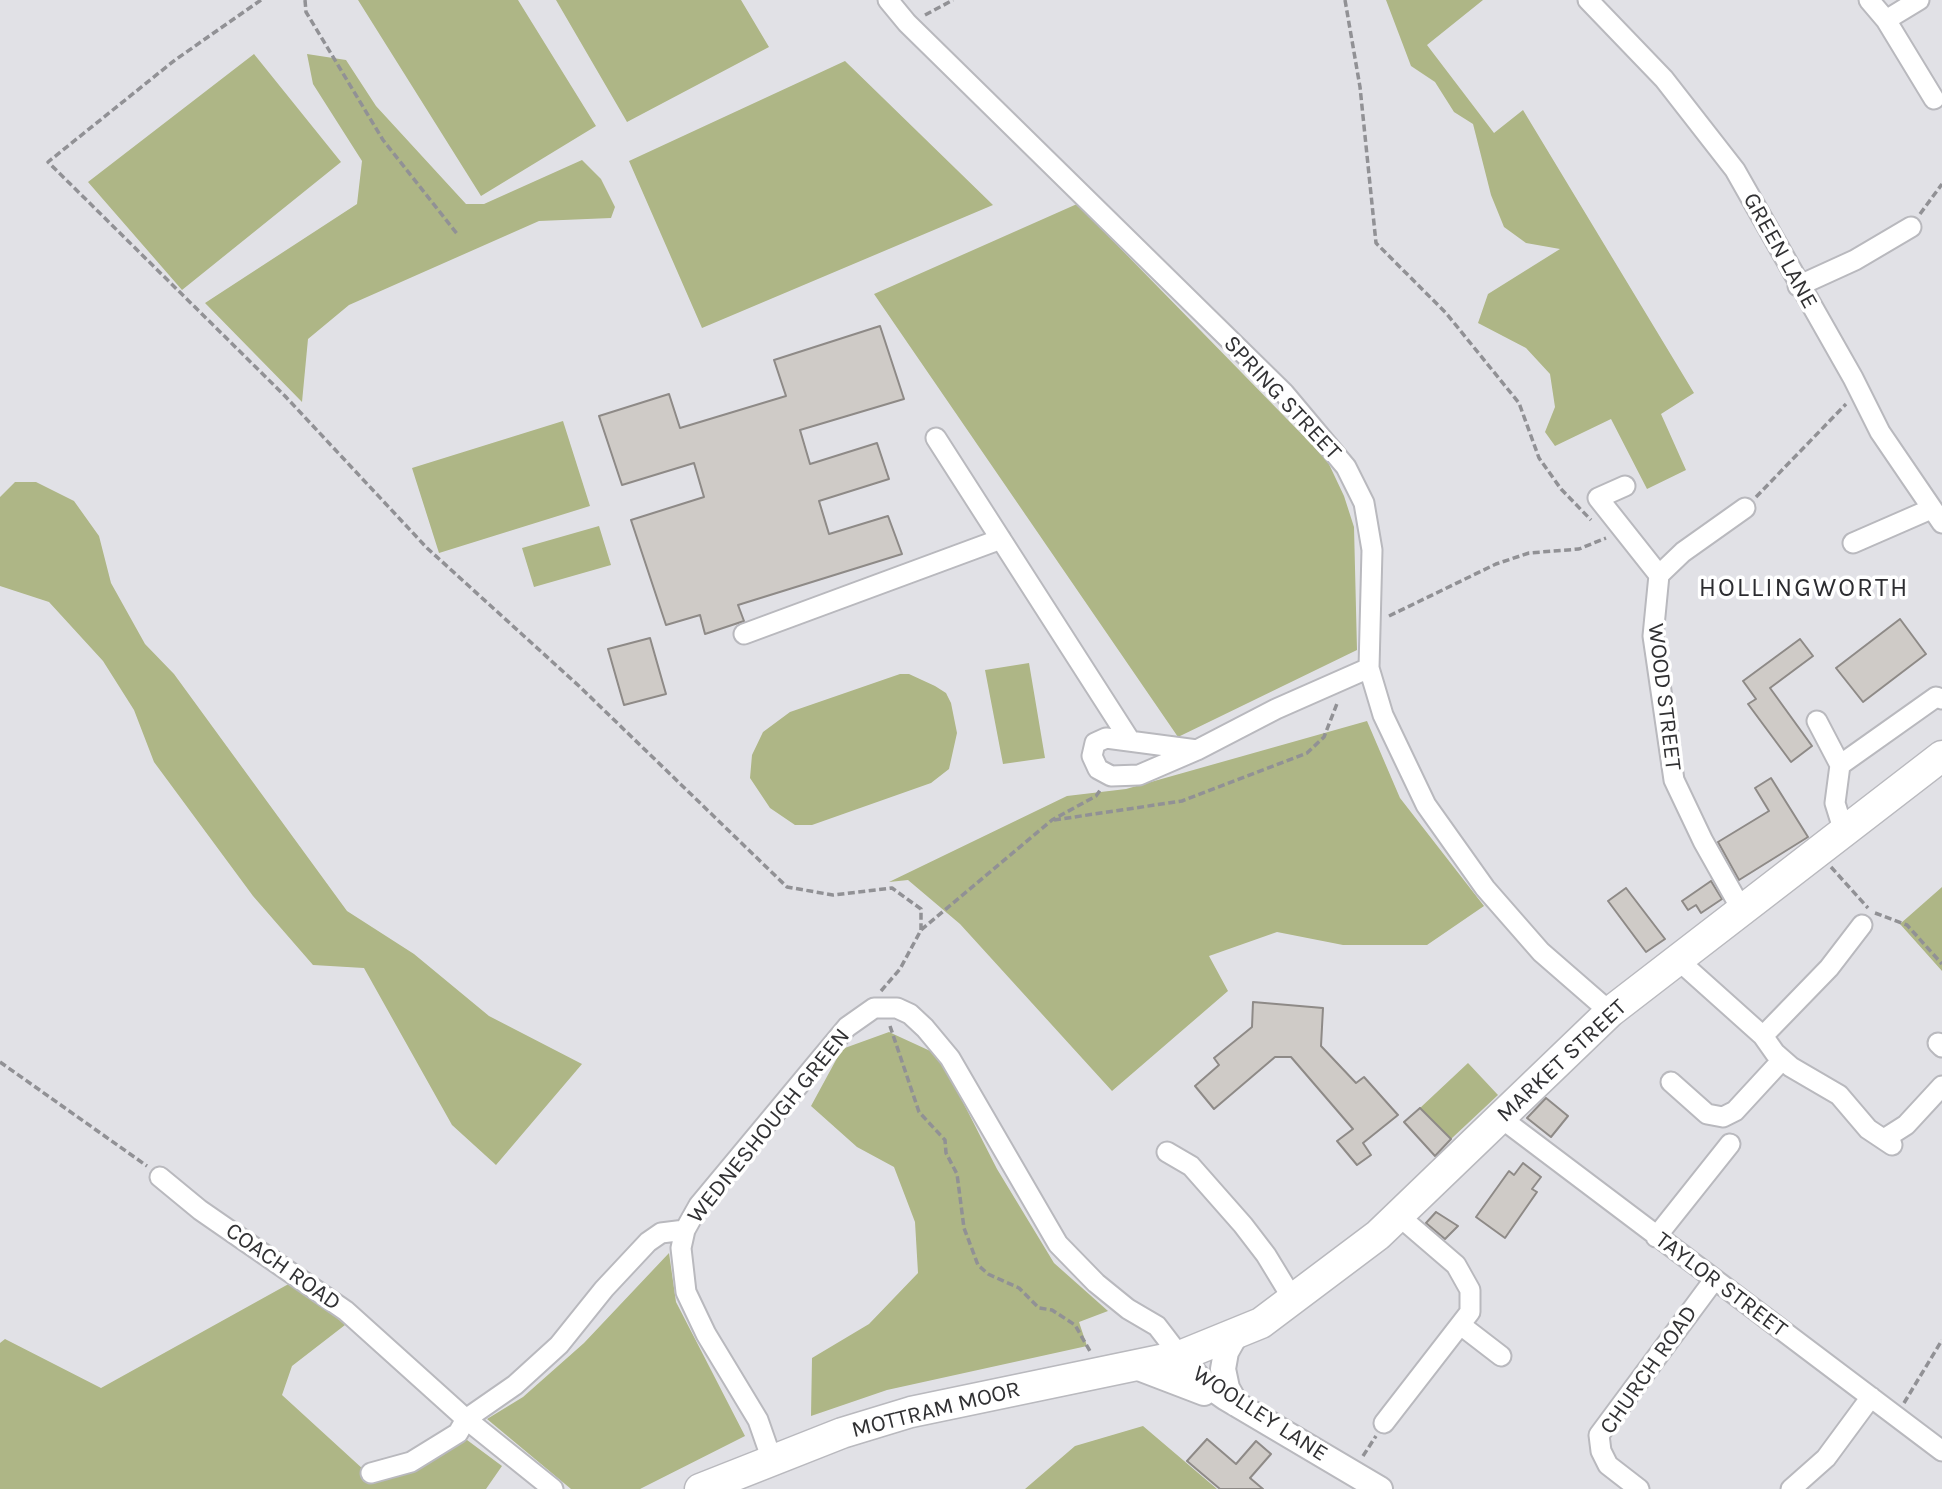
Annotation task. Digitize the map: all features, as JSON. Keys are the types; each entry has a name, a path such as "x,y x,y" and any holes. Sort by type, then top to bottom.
{"highway":[{"name":"MARKET STREET","path":"1180,1356 1235,1336 1294,1301 1399,1216 1610,1012 1677,959 1744,912 1942,756"},
{"name":"MOTTRAM MOOR","path":"700,1489 842,1433 911,1412 1180,1356"}],"main road":[{"path":"1231,1401 1223,1369 1226,1352 1235,1336"},
{"name":"WOOLLEY LANE","path":"1180,1356 1199,1379 1231,1401 1380,1489"},
{"path":"1136,1367 1169,1377 1193,1390 1231,1401"}],"street":[{"name":"SPRING STREET","path":"888,0 907,23 1284,393 1346,467 1364,503 1372,550 1369,668 1383,715 1434,815 1485,888 1541,952 1610,1012"},
{"name":"GREEN LANE","path":"1588,0 1664,79 1735,170 1880,432 1937,516"},
{"path":"1869,0 1885,20 1934,99"},
{"path":"1885,20 1919,0"},
{"path":"1798,285 1865,255 1911,227"},
{"path":"936,438 1129,739"},
{"path":"1625,486 1598,498 1658,575 1683,552 1745,508"},
{"path":"1853,543 1937,516"},
{"path":"744,634 1001,539"},
{"name":"WOOD STREET","path":"1658,575 1653,636 1674,780 1703,841 1744,912"},
{"path":"1197,750 1106,737 1095,743 1092,755 1098,769 1111,776 1139,775 1197,750 1369,668"},
{"path":"1840,765 1936,697 1942,699"},
{"path":"1816,721 1840,765 1835,803 1844,832"},
{"path":"1763,1036 1829,968 1862,925"},
{"path":"1677,959 1763,1036 1782,1060 1839,1095 1868,1129 1888,1142 1942,1086"},
{"path":"874,1008 897,1008 910,1014 925,1028 950,1058 1058,1244 1096,1283 1128,1309 1157,1326 1180,1356"},
{"name":"WEDNESHOUGH GREEN","path":"772,1460 758,1420 706,1334 686,1292 681,1248 685,1230 699,1205 847,1027 874,1008"},
{"path":"1671,1082 1707,1114 1723,1117 1735,1111 1782,1060"},
{"name":"TAYLOR STREET","path":"1501,1118 1942,1451"},
{"path":"1656,1237 1730,1144"},
{"path":"1167,1152 1191,1166 1242,1225 1266,1255 1294,1301"},
{"name":"COACH ROAD","path":"160,1177 200,1210 346,1311 466,1419 553,1489"},
{"path":"1384,1423 1462,1326 1470,1312 1470,1290 1456,1265 1399,1216"},
{"path":"371,1474 411,1462 458,1433 466,1419 515,1385 559,1345 604,1289 648,1242 661,1233 685,1230"},
{"name":"CHURCH ROAD","path":"1639,1489 1608,1465 1601,1451 1599,1435 1714,1280"},
{"path":"1462,1326 1501,1356"},
{"path":"1791,1489 1826,1458 1871,1397"}],"path":[{"path":"261,0 175,60 48,162 285,396 428,548 579,686 788,887 833,895 892,888 921,909 921,930"},
{"path":"305,0 306,12 383,140 458,235"},
{"path":"907,23 953,0"},
{"path":"1345,0 1360,87 1376,243 1446,313 1519,403 1539,458 1561,489 1594,523"},
{"path":"1911,227 1942,184"},
{"path":"1745,508 1859,390"},
{"path":"1371,625 1496,565 1529,553 1579,549 1611,536 1603,530"},
{"path":"1052,820 1182,801 1307,754 1324,737 1348,677"},
{"path":"1099,1374 1084,1335 1075,1325 1052,1310 1039,1308 1018,1288 988,1274 978,1265 964,1228 957,1174 946,1153 945,1140 919,1112 891,1026 874,1008 879,995 900,969 921,930 1052,820 1096,796 1111,776"},
{"path":"1818,853 1870,911 1907,925 1942,964"},
{"path":"0,1062 135,1156 160,1177"},
{"path":"1896,1417 1942,1340"},
{"path":"1352,1473 1384,1423"}],"green space":[{"path":"358,0 518,0 596,126 481,196"},
{"path":"556,0 741,0 769,47 627,122"},
{"path":"1386,0 1483,0 1427,45 1494,133 1523,110 1694,393 1661,414 1686,470 1647,489 1611,419 1555,446 1545,432 1555,407 1550,374 1526,348 1478,323 1488,294 1560,249 1526,243 1504,227 1491,195 1473,124 1454,112 1435,82 1411,66"},
{"path":"254,54 341,162 182,290 88,182"},
{"path":"307,54 346,60 376,106 466,204 484,204 582,160 601,179 615,207 611,218 539,221 349,305 308,339 302,402 205,303 357,204 362,161 313,84"},
{"path":"845,61 993,205 702,328 629,161"},
{"path":"1077,204 1327,460 1344,496 1354,527 1357,650 1178,737 874,294"},
{"path":"563,421 590,506 439,553 412,468"},
{"path":"15,482 36,482 74,501 99,536 111,583 145,644 174,674 347,911 414,954 489,1016 582,1064 496,1165 452,1125 364,968 313,965 253,896 154,762 134,710 103,661 49,602 0,586 0,497"},
{"path":"599,526 611,565 534,587 522,548"},
{"path":"1029,663 1045,758 1003,764 985,670"},
{"path":"900,674 909,674 946,693 951,703 957,733 949,769 931,783 812,825 795,825 770,808 750,778 752,755 763,732 790,712"},
{"path":"1367,721 1400,798 1484,906 1427,945 1343,945 1277,932 1209,956 1228,991 1112,1091 960,924 908,880 889,882 1067,796 1126,789"},
{"path":"1942,887 1942,971 1900,924"},
{"path":"889,1032 939,1055 997,1169 1054,1263 1108,1311 1079,1322 1087,1346 887,1390 811,1416 812,1358 869,1324 918,1273 915,1222 894,1167 857,1147 811,1106 842,1049"},
{"path":"1468,1063 1498,1095 1451,1139 1420,1108"},
{"path":"669,1253 676,1302 745,1436 640,1489 571,1489 487,1419 523,1397 584,1343"},
{"path":"294,1281 345,1325 292,1366 282,1395 364,1470 463,1437 502,1466 486,1489 0,1489 0,1343 5,1339 101,1388"},
{"path":"1143,1426 1217,1489 1025,1489 1075,1446"}],"building":[{"path":"880,326 904,399 800,430 810,464 877,443 889,479 819,501 829,534 888,516 902,554 738,605 744,621 705,634 700,615 666,625 631,520 704,497 694,463 622,485 599,416 669,394 680,428 786,396 774,360"},
{"path":"1900,619 1926,654 1863,702 1836,668"},
{"path":"650,638 666,694 624,705 608,649"},
{"path":"1800,639 1813,656 1770,688 1812,746 1791,762 1748,704 1756,699 1743,681"},
{"path":"1771,778 1808,837 1739,880 1718,842 1769,811 1755,788"},
{"path":"1711,881 1722,899 1701,913 1696,905 1688,910 1682,901"},
{"path":"1626,888 1665,939 1646,952 1608,901"},
{"path":"1253,1002 1323,1008 1321,1046 1356,1083 1364,1077 1398,1115 1363,1143 1371,1155 1357,1165 1337,1141 1353,1129 1291,1057 1275,1057 1214,1109 1195,1086 1219,1065 1214,1058 1252,1027"},
{"path":"1546,1098 1568,1116 1551,1137 1527,1118"},
{"path":"1420,1108 1451,1139 1435,1156 1404,1122"},
{"path":"1523,1163 1541,1177 1532,1189 1537,1192 1505,1238 1476,1217 1509,1171 1514,1175"},
{"path":"1436,1212 1458,1226 1445,1239 1426,1223"},
{"path":"1207,1439 1236,1464 1256,1441 1271,1454 1250,1478 1263,1489 1220,1489 1187,1461"}],"district":[{"name":"HOLLINGWORTH","path":"1804,589"}]}
